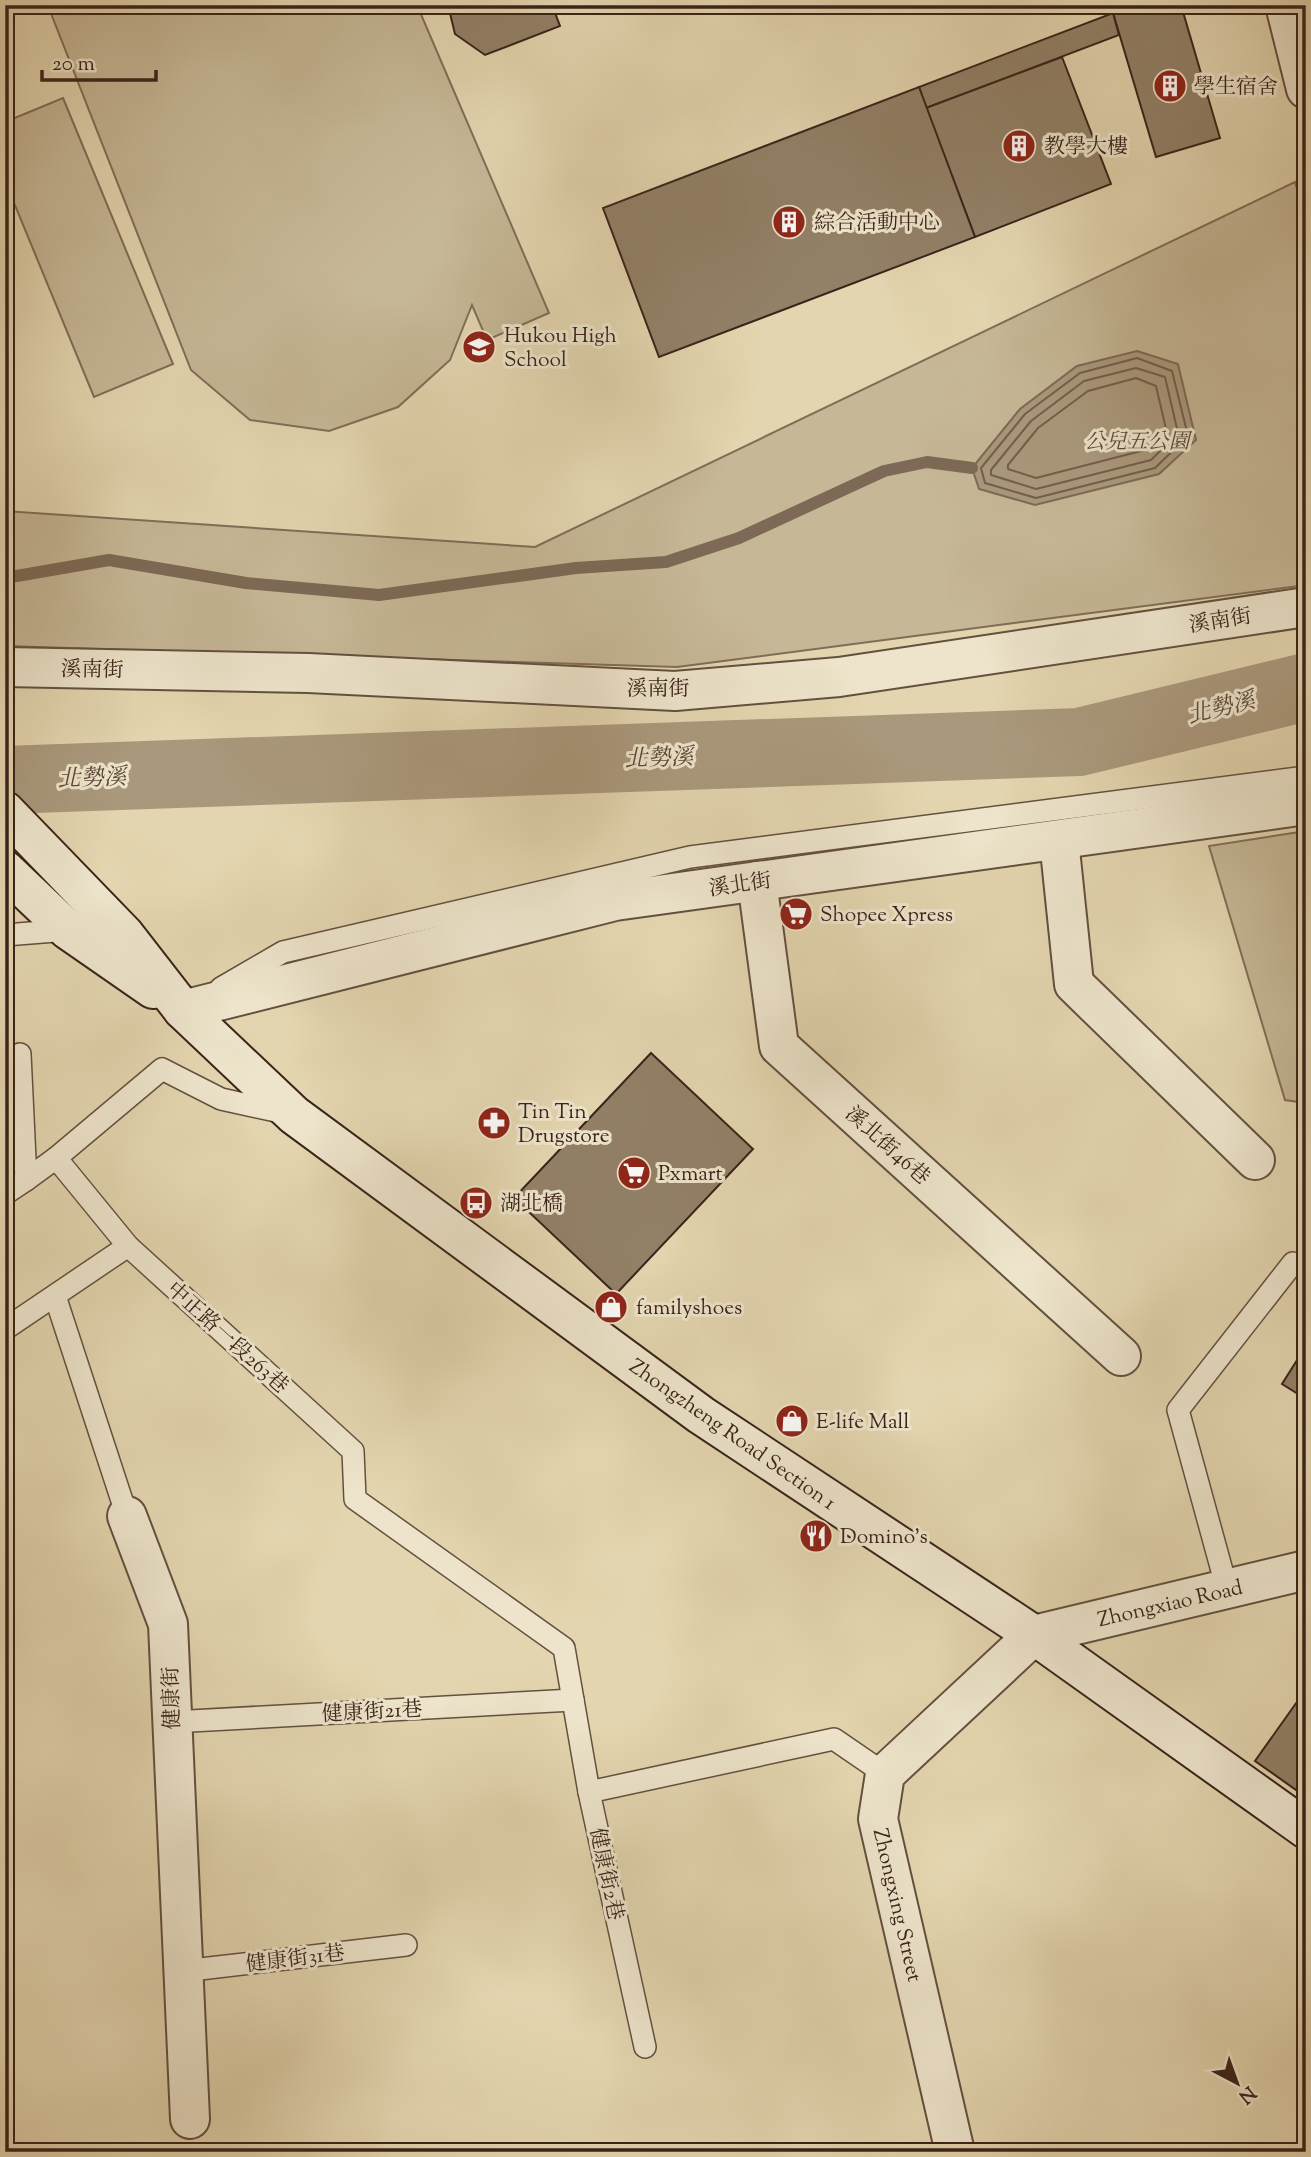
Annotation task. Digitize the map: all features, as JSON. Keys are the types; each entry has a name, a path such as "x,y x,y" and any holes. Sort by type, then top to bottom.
{"street":[{"path":"1285,5 1306,89"},
{"name":"溪南街","path":"5,667 308,673 675,691 839,677 1306,607"},
{"name":"溪北街","path":"183,1010 615,901 1306,805"},
{"path":"5,810 124,933 183,1010"},
{"path":"1059,840 1074,984 1255,1160"},
{"path":"5,870 68,930 183,1010"},
{"name":"溪北街46巷","path":"757,881 779,1046 1121,1356"},
{"name":"Zhongzheng Road Section 1","path":"183,1010 294,1115 701,1415 1034,1635 1306,1829"},
{"name":"健康街","path":"127,1516 168,1624 190,2119"},
{"name":"Zhongxiao Road","path":"1034,1635 1306,1570"},
{"path":"885,1774 1034,1635"},
{"name":"Zhongxing Street","path":"885,1774 878,1819 955,2152"}],"lane":[{"path":"183,1010 283,952 690,857 1306,776"},
{"path":"5,935 68,930"},
{"path":"20,1054 26,1180"},
{"path":"5,1194 56,1158 162,1069 221,1098 294,1115"},
{"name":"中正路一段263巷","path":"56,1158 128,1246 353,1451 355,1499 564,1648 573,1700"},
{"path":"5,1329 128,1246"},
{"path":"1227,1589 1178,1410 1293,1263"},
{"name":"健康街","path":"55,1296 127,1516"},
{"name":"健康街21巷","path":"172,1722 573,1700"},
{"name":"健康街2巷","path":"573,1700 589,1791 645,2047"},
{"path":"589,1791 834,1739 885,1774"},
{"name":"健康街31巷","path":"183,1971 406,1945"}],"green space":[{"path":"51,5 417,5 549,313 487,340 472,305 450,360 398,407 329,431 250,420 191,370 50,11"},
{"path":"63,98 173,364 94,397 5,181 5,122"},
{"name":"公兒五公園","path":"1295,182 1306,218 1306,585 677,667 5,646 5,511 535,547"},
{"path":"1306,831 1306,1103 1285,1100 1209,846"}],"water":[{"path":"1137,351 1178,364 1196,440 1159,474 1035,505 979,489 972,468 1020,409 1077,366"}],"building":[{"path":"448,5 552,5 560,26 485,55 455,34"},
{"name":"學生宿舍","path":"1139,5 1181,5 1220,138 1156,157 1113,13"},
{"path":"1113,13 1119,35 926,108 919,87"},
{"name":"教學大樓","path":"1062,57 1111,184 975,237 926,108"},
{"name":"綜合活動中心","path":"919,87 975,237 659,357 603,208"},
{"name":"Pxmart","path":"651,1053 753,1149 616,1294 514,1198"},
{"path":"1306,1346 1306,1399 1282,1384"},
{"path":"1304,1692 1306,1693 1306,1797 1255,1761"}],"waterway":[{"path":"5,578 109,560 246,583 379,595 576,568 666,562 739,538 884,471 927,462 972,468"},
{"name":"北勢溪","path":"5,780 1079,742 1306,687"}],"place":[{"name":"學生宿舍","path":"1170,86"},
{"name":"教學大樓","path":"1019,146"},
{"name":"綜合活動中心","path":"789,222"},
{"name":"Hukou High School","path":"479,347"},
{"name":"Shopee Xpress","path":"796,914"},
{"name":"Tin Tin Drugstore","path":"494,1123"},
{"name":"Pxmart","path":"634,1173"},
{"name":"湖北橋","path":"476,1203"},
{"name":"familyshoes","path":"611,1307"},
{"name":"E-life Mall","path":"792,1421"},
{"name":"Domino's","path":"816,1536"}]}
